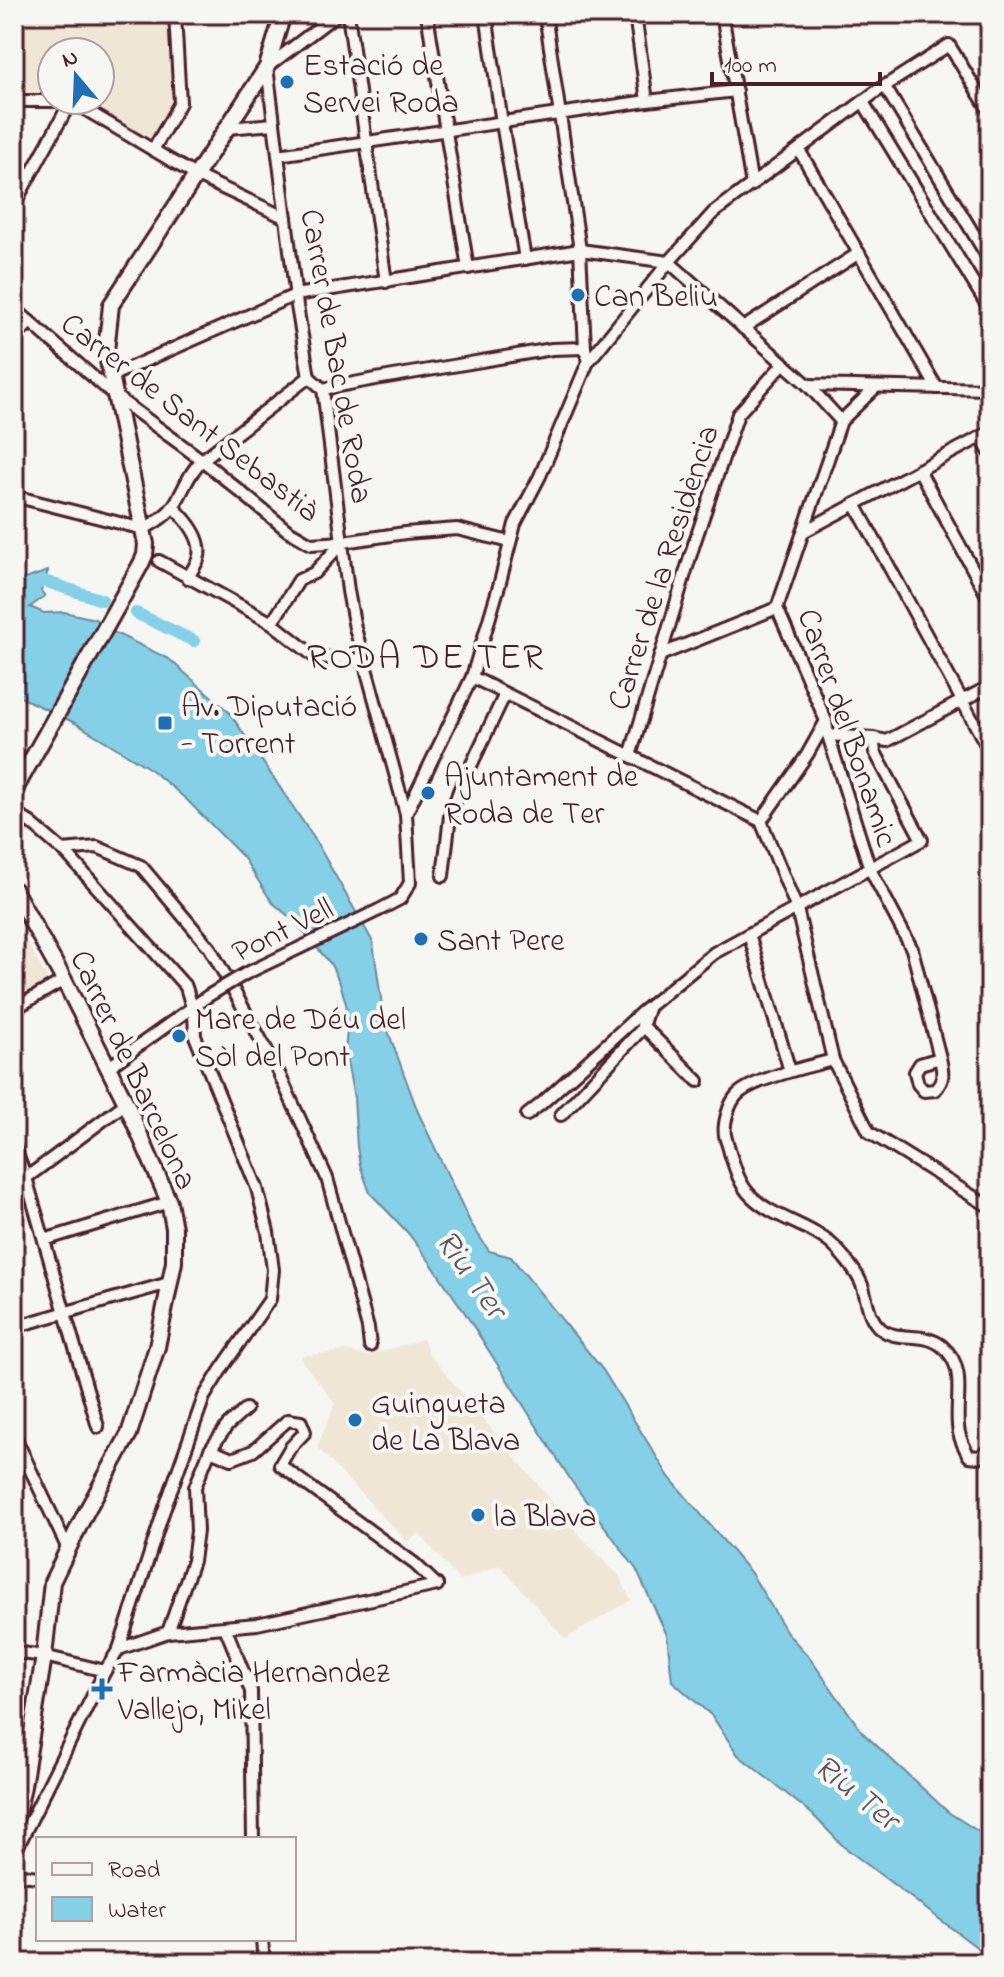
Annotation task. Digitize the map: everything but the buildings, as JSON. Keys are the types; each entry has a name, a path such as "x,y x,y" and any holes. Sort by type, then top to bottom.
{"street":[{"path":"153,150 180,103 175,14"},
{"path":"14,791 145,555 146,544 106,351 111,305 267,67 283,14"},
{"path":"267,67 337,14"},
{"path":"348,14 386,282"},
{"path":"427,14 468,268"},
{"path":"486,14 525,259"},
{"path":"545,14 580,250 588,362"},
{"path":"635,14 647,101"},
{"path":"722,14 752,185"},
{"path":"406,814 472,677 515,524 540,476 588,362 669,262 713,213 863,102 949,45 990,112"},
{"name":"Carrer de Bac de Roda","path":"267,67 295,295 309,377 323,389 355,628 406,814"},
{"path":"885,87 990,261"},
{"path":"278,155 647,101 736,91"},
{"path":"14,101 36,101"},
{"path":"863,102 990,310"},
{"path":"14,205 63,116"},
{"path":"96,116 197,176 286,218"},
{"path":"228,128 274,124"},
{"path":"799,150 937,388"},
{"path":"111,376 295,295 580,250 669,262 808,385 841,421"},
{"path":"743,328 859,253"},
{"name":"Carrer de Sant Sebastià","path":"14,308 115,396 202,460 287,530 311,544 457,529 510,542"},
{"path":"14,339 30,322"},
{"path":"323,389 552,349 585,348"},
{"name":"Carrer de la Residència","path":"630,756 694,544 738,414 783,364"},
{"path":"14,496 143,529 157,522 173,507 193,469 202,460 309,377"},
{"path":"808,385 990,389"},
{"name":"Carrer del Bonamic","path":"876,387 841,421 777,608 826,721 870,869 912,949 940,1058"},
{"path":"803,532 986,435 990,453"},
{"path":"919,470 990,601"},
{"path":"855,504 990,752"},
{"path":"173,507 191,526 197,540 199,556 188,578"},
{"path":"272,623 299,580 314,573 343,542"},
{"path":"159,561 272,623 315,657 364,660"},
{"path":"660,655 777,608"},
{"path":"472,677 761,821 797,909 833,1060 869,1132 990,1207"},
{"path":"828,735 887,741 990,686"},
{"path":"443,876 450,816 505,694"},
{"path":"761,821 807,755 826,721"},
{"path":"527,1115 648,1007 714,953 922,840 875,752 873,738"},
{"path":"14,813 31,823 62,850 186,987 192,1006 195,1036 257,1188 273,1270 270,1299 204,1397 119,1649 105,1671 14,1854"},
{"name":"Pont Vell","path":"109,1067 192,1006 245,974 400,899 410,883 406,814"},
{"path":"62,850 97,847 141,866 210,948 276,1067 327,1178 368,1328 370,1346"},
{"name":"Carrer de Barcelona","path":"14,890 109,1067 169,1202 174,1228 174,1262 157,1347 129,1434 52,1582 44,1656 14,1829"},
{"path":"749,934 790,1071"},
{"path":"14,1009 64,980"},
{"path":"561,1115 641,1030 648,1007"},
{"path":"642,1025 698,1081"},
{"path":"833,1060 790,1071 753,1085 736,1096 724,1133 739,1180 751,1196 772,1212 828,1241 844,1257 862,1284 866,1306 881,1329 894,1335 930,1339 943,1347 952,1357 958,1372 959,1432 969,1456 979,1457 990,1450"},
{"path":"14,1185 126,1103"},
{"path":"14,1146 98,1427"},
{"path":"44,1240 169,1202"},
{"path":"14,1327 169,1283"},
{"path":"168,1632 193,1561 197,1531 195,1487 210,1450 227,1426 246,1409"},
{"path":"119,1649 168,1632 257,1624 437,1585 415,1564 280,1465 305,1432 301,1422 288,1420 253,1451 232,1459 210,1450"},
{"path":"14,1435 68,1549"},
{"path":"225,1627 251,1691 253,1837"},
{"path":"14,1652 105,1671"},
{"path":"14,1874 36,1877"},
{"path":"262,1941 264,1963"}],"shaded area":[{"path":"14,14 174,14 177,100 151,141 108,116 116,116 116,36 36,36 36,93 14,92"},
{"path":"14,917 47,978 45,986 14,1003"},
{"path":"423,1339 429,1354 583,1539 619,1576 631,1600 565,1639 500,1565 460,1581 419,1533 407,1542 317,1447 335,1403 301,1356 346,1351 367,1356"}],"water":[{"name":"Riu Ter","path":"48,571 41,591 45,596 30,607 44,613 64,612 95,619 111,631 169,659 229,712 314,838 373,942 384,1020 418,1112 470,1222 489,1251 511,1257 603,1370 669,1477 751,1573 788,1634 809,1657 863,1733 948,1812 990,1839 990,1962 979,1949 844,1847 812,1814 738,1755 712,1716 672,1681 667,1635 636,1569 572,1482 430,1262 408,1233 370,1193 357,1147 354,1098 345,1051 346,1004 330,963 294,921 272,902 243,857 172,787 147,767 75,723 14,694 14,583"}],"waterway":[{"path":"14,592 44,581 102,600"},
{"path":"136,613 194,641"}],"place":[{"name":"Estació de Servei Roda","path":"287,82"},
{"name":"Can Beliu","path":"578,295"},
{"name":"Av. Diputació - Torrent","path":"165,723"},
{"name":"Ajuntament de Roda de Ter","path":"428,793"},
{"name":"Sant Pere","path":"421,939"},
{"name":"Mare de Déu del Sòl del Pont","path":"179,1036"},
{"name":"Guingueta de La Blava","path":"355,1420"},
{"name":"la Blava","path":"478,1515"},
{"name":"Farmàcia Hernandez Vallejo, Mikel","path":"102,1689"}],"district":[{"name":"RODA DE TER","path":"426,655"}]}
